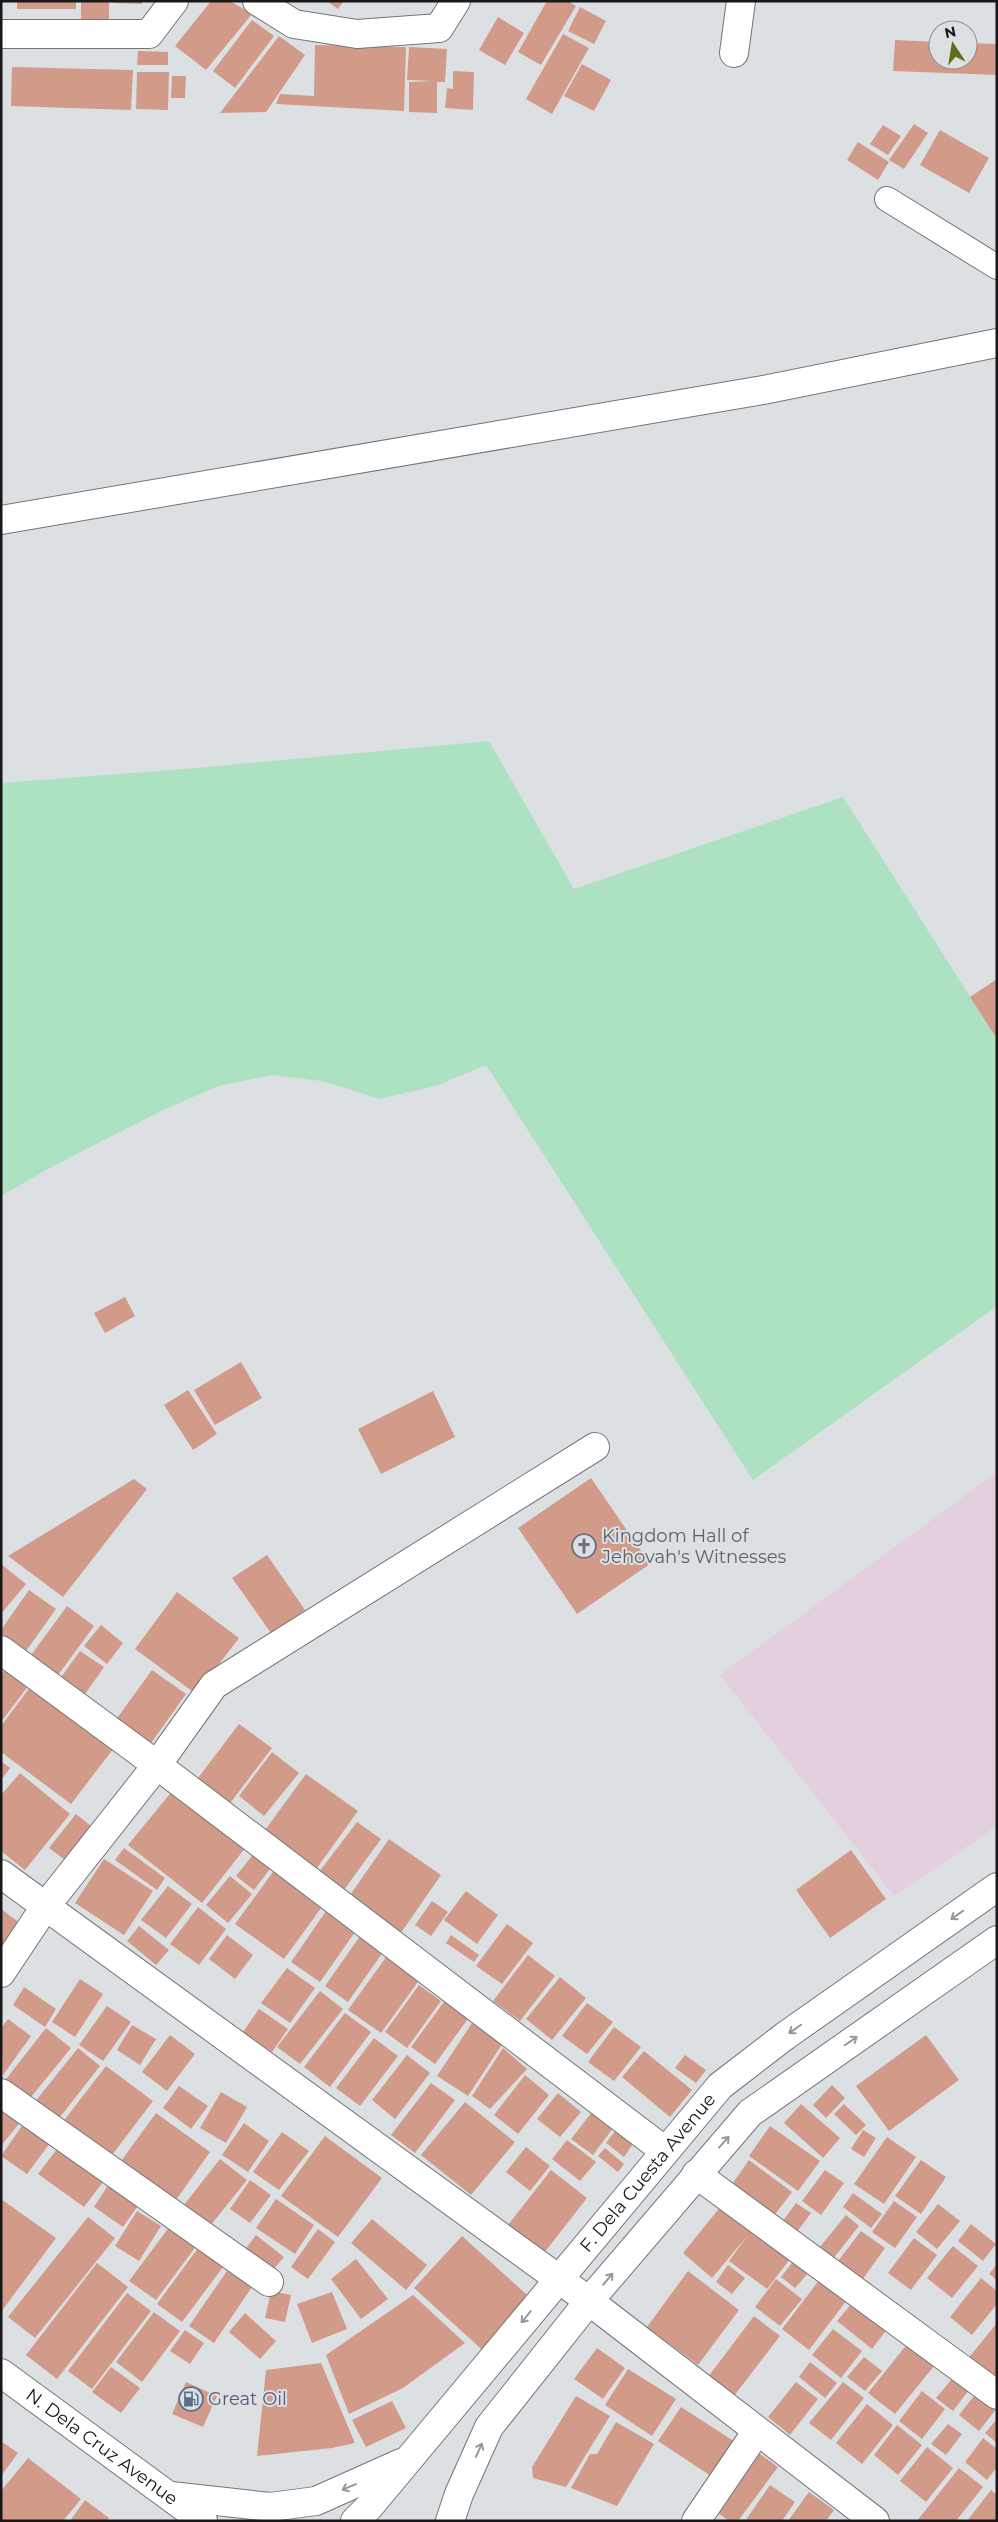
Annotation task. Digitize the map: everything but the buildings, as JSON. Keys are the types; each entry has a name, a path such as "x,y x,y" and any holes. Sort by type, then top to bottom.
{"street":[{"path":"1,34 149,34 174,1"},
{"path":"258,1 294,24 357,34 438,28 456,1"},
{"path":"734,53 741,1"},
{"path":"1,520 753,392 997,343"},
{"path":"1,1974 45,1907 157,1764 214,1684 595,1447"},
{"path":"1,1650 157,1764 665,2151"},
{"path":"1,1874 588,2301 875,2521"},
{"name":"F. Dela Cuesta Avenue","path":"355,2521 409,2459 556,2279 720,2086 785,2036 997,1887"},
{"path":"450,2521 458,2494 489,2427 588,2301 750,2113 997,1940"},
{"path":"1,2093 269,2282"},
{"path":"696,2174 997,2395"},
{"name":"N. Dela Cruz Avenue","path":"2,2373 203,2521"},
{"path":"696,2521 757,2431"},
{"path":"169,2495 270,2507 316,2501 409,2459"},
{"path":"458,2494 458,2521"}],"lane":[{"path":"887,199 997,267"}],"shaded area":[{"path":"997,1472 997,1826 894,1896 720,1675"}],"green space":[{"path":"489,741 574,889 843,797 997,1039 997,1306 753,1480 486,1065 438,1085 380,1099 322,1081 272,1075 219,1086 165,1109 53,1166 1,1196 1,783 197,768"}],"place":[{"name":"Kingdom Hall of Jehovah's Witnesses","path":"584,1546"},
{"name":"Great Oil","path":"191,2399"}]}
